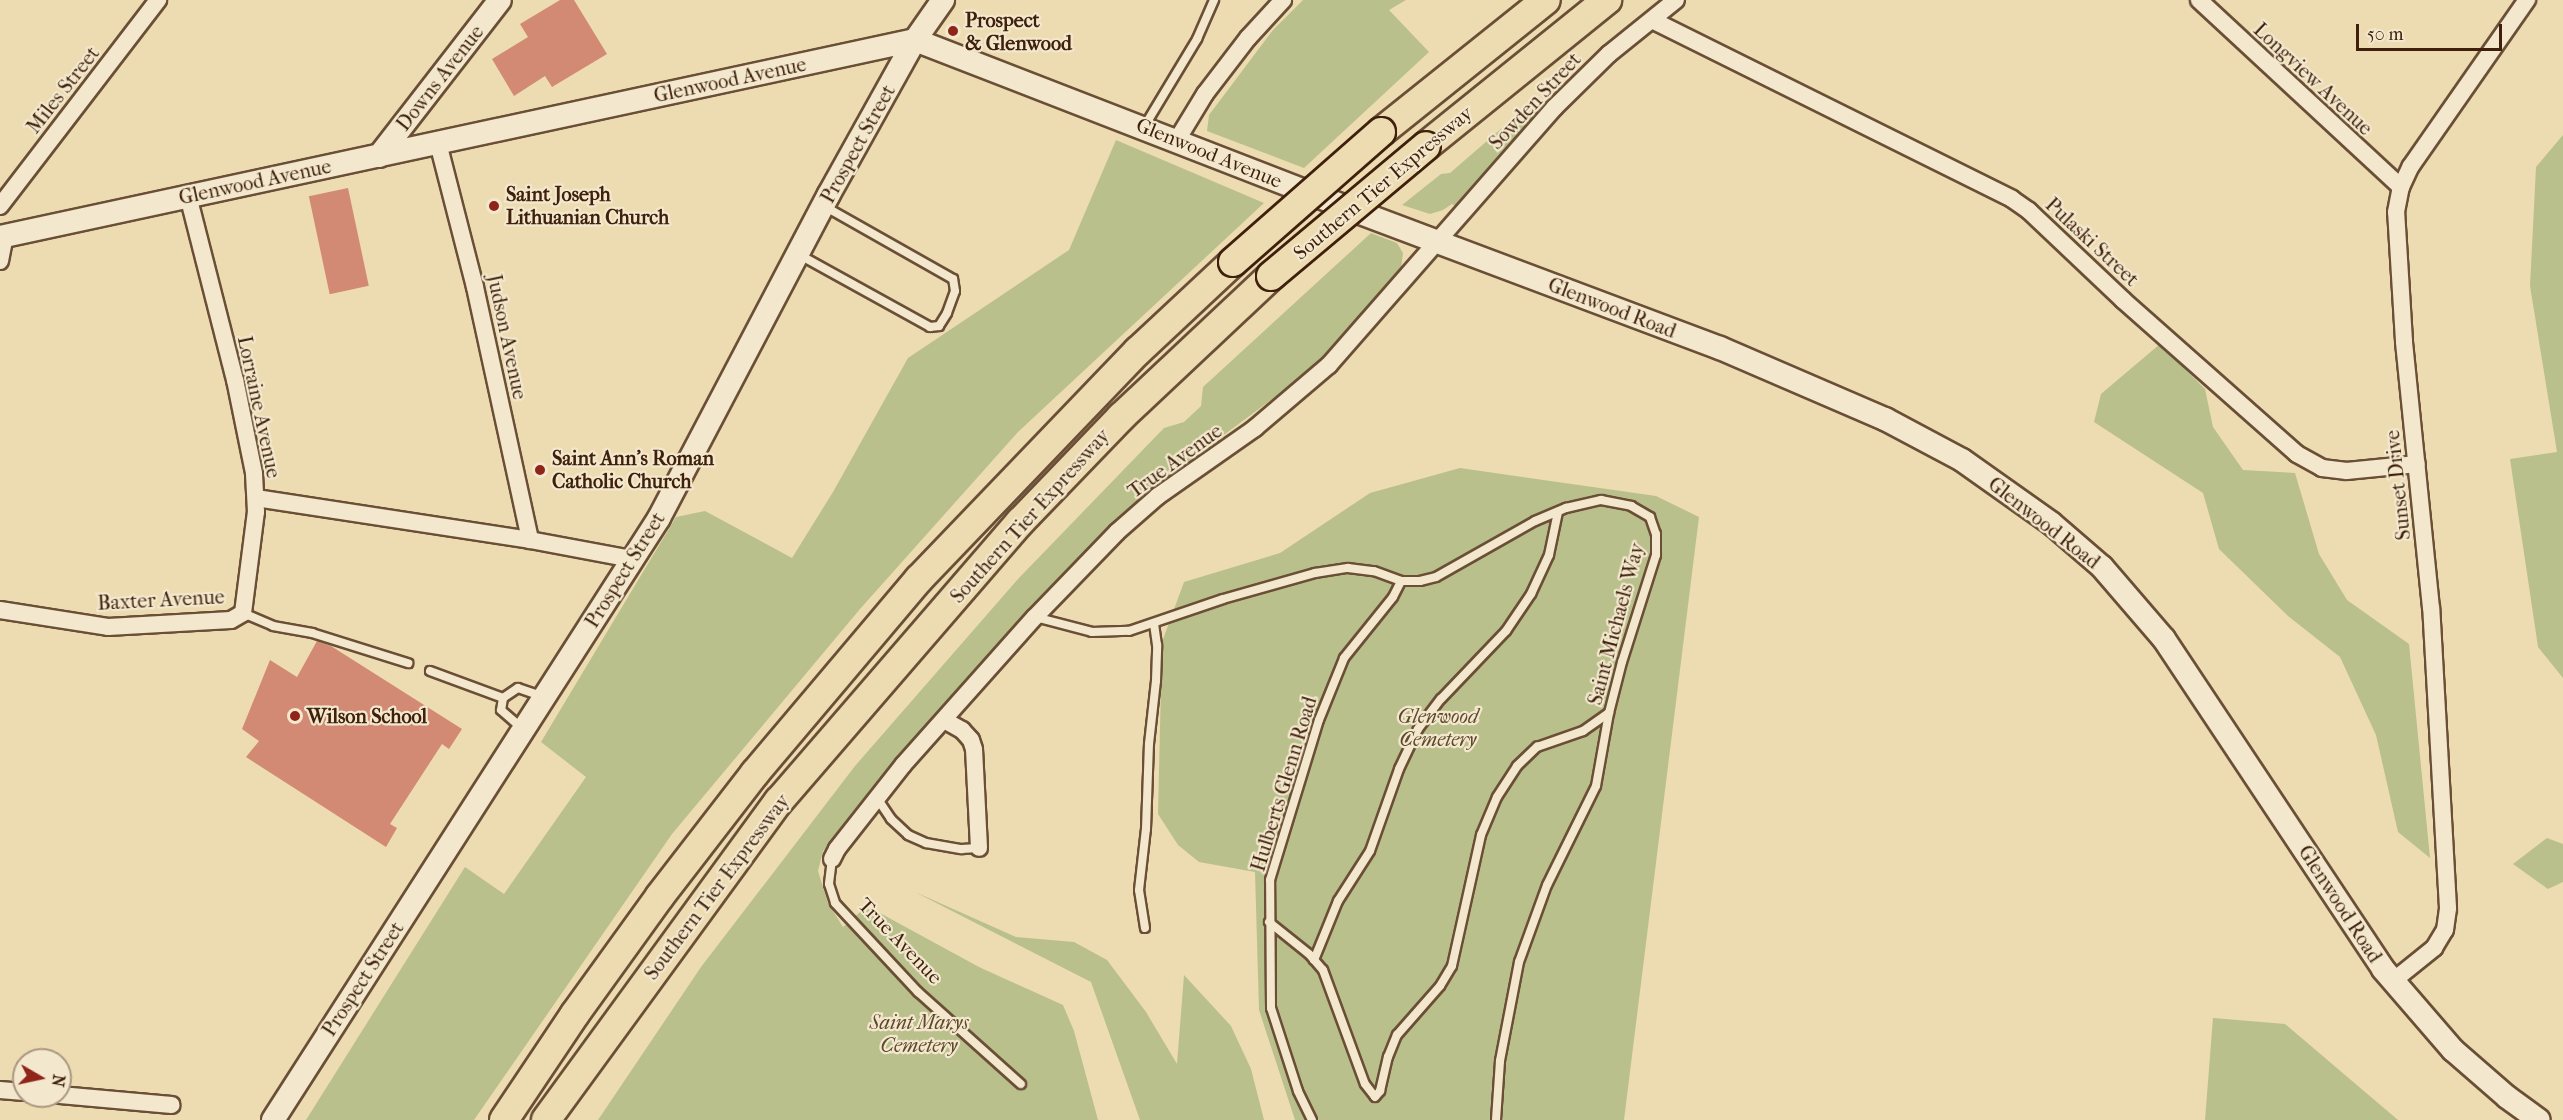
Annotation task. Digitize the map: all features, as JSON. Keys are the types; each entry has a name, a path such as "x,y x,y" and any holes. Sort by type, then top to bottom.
{"highway":[{"name":"Southern Tier Expressway","path":"504,1120 575,1014 660,896 755,773 912,588 987,506 1138,351 1233,262 1381,132 1546,0"},
{"name":"Southern Tier Expressway","path":"546,1120 779,801 1020,522 1121,417 1271,276 1426,146 1607,0"}],"street":[{"name":"Miles Street","path":"0,206 159,0"},
{"name":"Downs Avenue","path":"379,156 500,0"},
{"name":"Prospect Street","path":"273,1120 659,518 823,206 915,40 943,0"},
{"path":"1177,140 1205,94 1248,38 1283,0"},
{"name":"Sowden Street","path":"1436,242 1554,108 1609,54 1676,0"},
{"name":"Longview Avenue","path":"2199,0 2401,187"},
{"name":"Sunset Drive","path":"2392,981 2434,948 2445,930 2448,908 2431,608 2400,282 2396,212 2401,187 2411,166 2527,0"},
{"name":"Pulaski Street","path":"1652,20 2012,200 2029,211 2123,300 2297,454 2322,468 2347,471 2417,464"},
{"name":"Glenwood Avenue","path":"2,236 915,40 1436,242"},
{"name":"Judson Avenue","path":"438,143 476,287 530,540"},
{"name":"Lorraine Avenue","path":"188,195 235,380 254,473 256,498 530,540"},
{"path":"0,261 2,236"},
{"name":"True Avenue","path":"832,859 837,849 877,798 944,720 1035,617 1117,532 1158,496 1255,428 1329,365 1436,242"},
{"name":"Glenwood Road","path":"1436,242 1720,348 1885,419 1962,460 2051,523 2102,567 2164,639 2392,981 2453,1050 2507,1097 2539,1120"},
{"name":"Baxter Avenue","path":"0,610 108,627 231,620 243,613 256,498"},
{"path":"530,540 632,559"},
{"path":"944,720 962,730 971,740 974,749 979,848"},
{"path":"72,1096 172,1105"}],"lane":[{"path":"1144,127 1197,39 1214,0"},
{"path":"798,254 930,327 939,326 947,313 955,291 953,279 823,206"},
{"name":"Saint Michaels Way","path":"1035,617 1092,633 1129,631 1315,573 1348,568 1374,570 1401,581 1420,581 1436,577 1558,512 1600,500 1631,506 1650,517 1656,534 1656,555 1609,713 1596,786 1547,885 1519,962 1500,1061 1496,1120"},
{"path":"1314,960 1338,901 1370,851 1396,778 1418,729 1441,699 1506,631 1531,594 1549,555 1558,512"},
{"name":"Hulberts Glenn Road","path":"1312,1120 1298,1091 1271,1008 1270,880 1319,720 1344,658 1393,597 1401,581"},
{"path":"243,613 273,626 312,633 408,663"},
{"path":"1145,928 1139,890 1146,829 1149,744 1156,681 1157,645 1154,623"},
{"path":"430,671 502,698"},
{"path":"502,698 518,688 544,698"},
{"path":"502,698 501,710 523,729"},
{"path":"1269,922 1314,960 1328,982 1356,1064 1365,1084 1375,1097 1380,1091 1388,1057 1397,1035 1440,986 1452,966 1482,835 1497,797 1517,766 1536,747 1583,731 1609,713"},
{"path":"877,798 891,819 908,835 927,843 961,849 979,848"},
{"name":"True Avenue","path":"832,859 829,884 835,903 918,992 1021,1084"}],"green space":[{"path":"1303,0 1406,0 1389,10 1429,52 1304,168 1207,131 1209,115 1273,30"},
{"path":"1531,103 1538,111 1455,206 1452,204 1430,214 1402,205 1441,174 1450,173"},
{"path":"2563,135 2563,678 2538,647 2510,459 2557,452 2530,286 2536,167"},
{"path":"1116,140 1264,203 1018,432 860,609 672,834 474,1120 306,1120 465,867 504,894 586,777 541,742 676,517 705,511 792,558 833,492 908,358 1069,250"},
{"name":"Saint Marys Cemetery","path":"1371,233 1397,243 1403,253 1401,269 1381,294 1309,372 1171,474 1012,628 823,851 818,871 828,903 843,927 867,906 979,967 1063,1005 1074,1031 1098,1120 598,1120 701,967 855,766 1018,579 1164,428 1184,422 1201,406 1203,387"},
{"path":"2160,344 2205,389 2213,427 2243,470 2295,473 2319,554 2347,600 2409,644 2430,858 2398,832 2376,735 2340,657 2288,616 2219,549 2203,493 2094,422 2101,394"},
{"name":"Glenwood Cemetery","path":"1460,468 1656,496 1699,517 1624,1120 1295,1120 1259,1010 1255,872 1199,862 1178,845 1158,814 1162,642 1184,582 1280,553 1370,493"},
{"path":"2547,838 2563,844 2563,882 2548,889 2513,864"},
{"path":"915,892 1016,937 1074,942 1107,960 1146,1012 1177,1064 1184,975 1231,1026 1251,1069 1264,1120 1140,1120 1091,982"},
{"path":"2213,1018 2285,1024 2398,1120 2205,1120"}],"building":[{"path":"560,0 574,0 607,54 552,87 545,76 514,96 492,59 528,37 520,24"},
{"path":"348,188 369,286 330,294 309,196"},
{"path":"317,641 331,646 462,729 449,749 442,744 390,824 397,828 386,847 246,757 259,741 242,729 270,660 297,677"}],"place":[{"name":"Prospect & Glenwood","path":"953,31"},
{"name":"Saint Joseph Lithuanian Church","path":"494,206"},
{"name":"Saint Ann's Roman Catholic Church","path":"540,470"},
{"name":"Wilson School","path":"295,716"}]}
